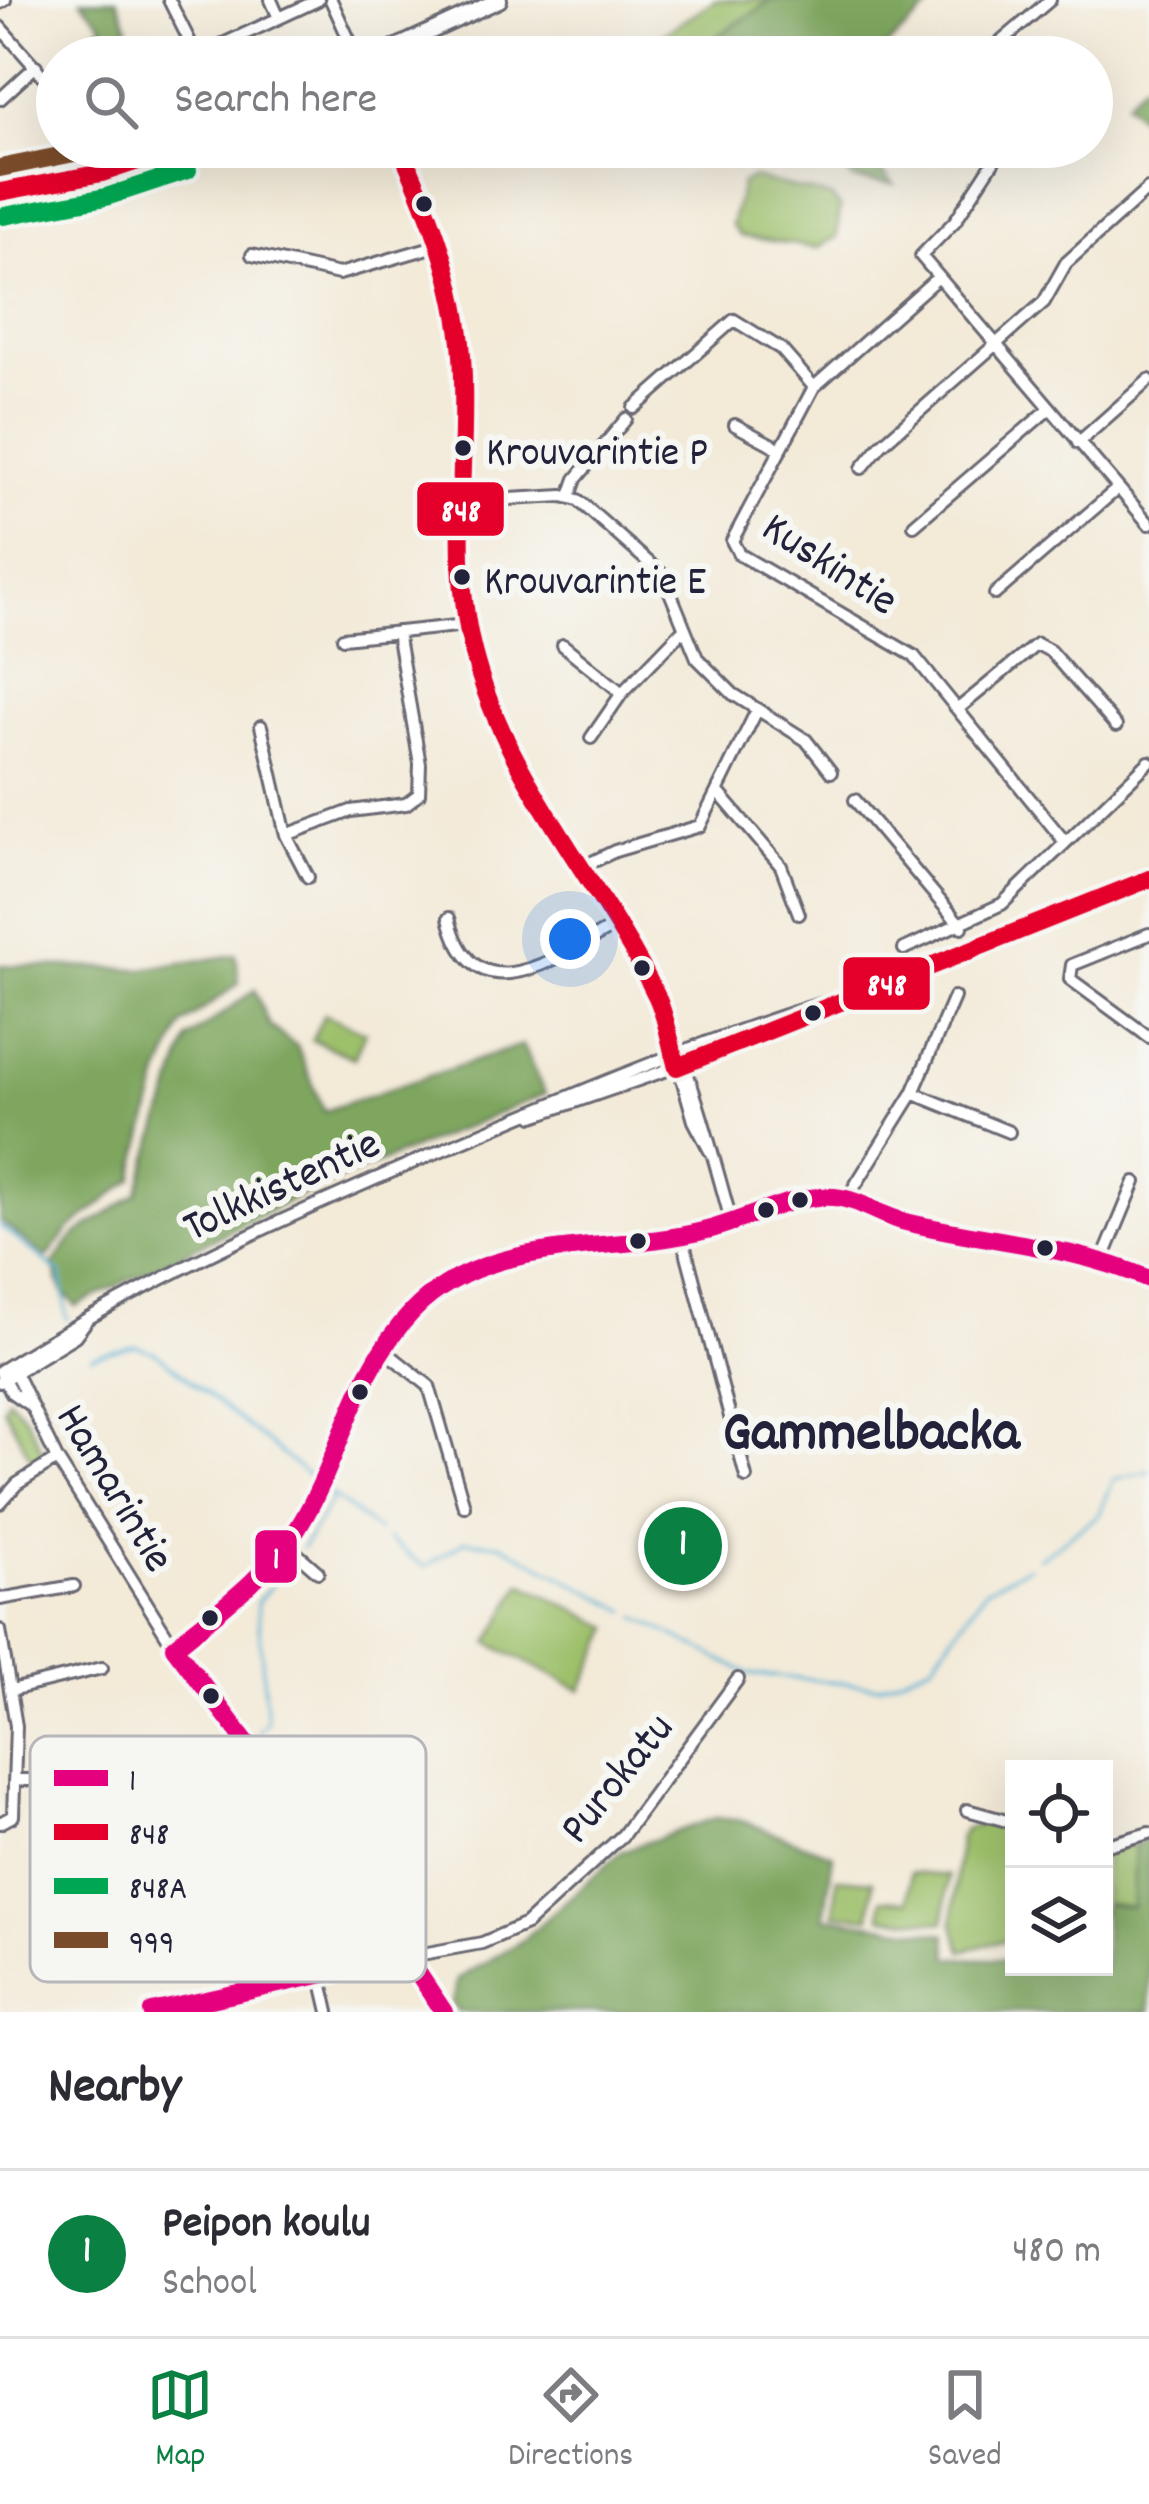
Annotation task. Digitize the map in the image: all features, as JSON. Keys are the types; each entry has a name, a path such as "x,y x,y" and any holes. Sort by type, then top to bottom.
{"main road":[{"path":"421,36 499,0"},
{"path":"0,192 120,168"}],"street":[{"path":"170,0 187,36"},
{"path":"271,0 279,18"},
{"path":"240,36 318,0"},
{"path":"331,0 347,36"},
{"path":"1007,36 1050,0"},
{"path":"0,28 36,66 0,99"},
{"path":"408,168 439,245 463,379 456,568 487,699 509,747 616,925 665,1018 694,1121 713,1156 732,1224"},
{"path":"990,168 956,221 923,251 923,263 1148,522"},
{"path":"862,468 1044,302 1066,263 1148,189"},
{"path":"252,255 339,274 439,245"},
{"name":"Kuskintie","path":"936,279 814,387 732,536 734,549 914,656 1065,842"},
{"path":"634,408 734,320 782,350 814,387"},
{"path":"1078,443 1149,380"},
{"path":"914,525 1049,409"},
{"path":"570,496 576,478 626,419"},
{"path":"735,425 780,449"},
{"path":"995,594 1118,489"},
{"path":"457,502 570,496 656,567 670,589 682,631 705,668 806,740 831,772"},
{"path":"343,638 466,625"},
{"path":"591,738 622,694 682,631"},
{"path":"286,835 351,811 406,804 418,794 420,764 397,632"},
{"path":"958,709 1037,644 1050,651 1116,726"},
{"path":"563,645 622,694"},
{"path":"580,868 615,851 695,830 719,793 758,710"},
{"path":"261,726 286,835 308,877"},
{"path":"904,949 962,927 1002,904 1149,762"},
{"path":"719,793 781,866 799,914"},
{"path":"855,800 962,927"},
{"name":"Tolkkistentie","path":"5,1374 75,1336 86,1323 312,1203 513,1120 875,988 1148,879"},
{"path":"449,918 465,957 488,970 516,975 616,925"},
{"path":"1149,934 1072,965 1070,979 1149,1037"},
{"path":"848,1197 913,1094 954,998"},
{"path":"913,1094 1009,1132"},
{"path":"1102,1258 1135,1182"},
{"path":"174,1647 286,1544 313,1500 381,1348 439,1289 497,1260 626,1238 682,1236 800,1202 848,1197 901,1221 1018,1235 1102,1258 1149,1280"},
{"path":"682,1236 746,1477"},
{"path":"381,1348 430,1386 464,1506"},
{"name":"Hamarintie","path":"5,1374 28,1403 57,1459 174,1647 241,1736"},
{"path":"0,1503 17,1484 57,1459"},
{"path":"286,1544 318,1572"},
{"path":"0,1599 74,1586"},
{"path":"0,1630 16,1726 13,1816 0,1823"},
{"path":"11,1690 103,1668"},
{"name":"Purokatu","path":"426,1952 482,1943 535,1917 623,1835 738,1678"},
{"path":"0,1725 16,1726"},
{"path":"14,1780 30,1779"},
{"path":"967,1810 1005,1821"},
{"path":"1113,1843 1149,1833"},
{"name":"Purokatu","path":"152,2012 281,1982"},
{"path":"322,1982 329,2012"},
{"name":"Hamarintie","path":"424,1982 444,2012"}],"green space":[{"path":"81,0 117,0 132,36 90,36 103,25"},
{"path":"715,0 772,0 718,36 660,36"},
{"path":"772,0 938,0 898,36 718,36"},
{"path":"1143,83 1149,85 1149,127 1126,102"},
{"path":"46,168 84,168 52,176"},
{"path":"842,168 878,168 894,184 855,180"},
{"path":"753,178 832,197 840,207 837,237 817,248 740,236 731,225 742,183"},
{"path":"236,955 239,983 182,1025 160,1076 133,1179 69,1229 47,1258 0,1221 0,965 142,969"},
{"path":"255,990 269,1026 297,1046 324,1111 522,1045 545,1094 306,1193 76,1306 62,1291 53,1264 74,1236 137,1194 188,1039"},
{"path":"324,1014 365,1032 354,1058 312,1040"},
{"path":"8,1398 26,1417 42,1451 35,1466 4,1408"},
{"path":"522,1583 611,1628 581,1690 489,1643"},
{"path":"715,1818 739,1820 833,1855 824,1917 946,1934 949,1958 1005,1960 1005,1976 1113,1976 1113,1905 1132,1907 1135,1845 1149,1838 1149,2012 458,2012 452,2003 457,1979 520,1942 622,1851"},
{"path":"986,1823 1005,1826 1005,1940 962,1951 953,1922 959,1838 964,1829"},
{"path":"1136,1845 1149,1906 1113,1915 1113,1848"},
{"path":"910,1873 948,1876 944,1922 881,1917 882,1899 908,1901"},
{"path":"837,1878 873,1881 870,1917 834,1914"}],"waterway":[{"path":"0,1226 61,1274 67,1319"},
{"path":"91,1357 136,1346 156,1353 311,1478"},
{"path":"1039,1558 1099,1515 1114,1479 1149,1471"},
{"path":"329,1493 378,1531"},
{"path":"302,1548 333,1498"},
{"path":"387,1539 425,1567 465,1541 500,1544 627,1611"},
{"path":"258,1731 267,1722 257,1602 294,1559"},
{"path":"637,1617 749,1674 879,1686 932,1664 986,1589 1029,1566"},
{"path":"226,2003 227,2012"}],"transit line":[{"name":"999","path":"0,168 36,161"},
{"name":"848","path":"0,192 117,168"},
{"name":"848","path":"409,168 440,248 459,328 461,548 467,624 476,662 511,751 657,997 677,1067 1149,879"},
{"name":"848A","path":"4,216 106,197 188,170"},
{"name":"1","path":"242,1736 174,1647 257,1577 286,1545 313,1501 361,1389 392,1336 442,1287 476,1269 550,1251 703,1231 785,1204 834,1197 902,1221 1088,1258 1149,1279"},
{"name":"1","path":"152,2012 288,1982"},
{"name":"1","path":"424,1982 444,2012"}],"place":[{"name":"Krouvarintie P","path":"463,448"},
{"name":"Krouvarintie E","path":"462,577"},
{"name":"Peipon koulu","path":"683,1546"}],"district":[{"name":"Gammelbacka","path":"871,1428"}]}
